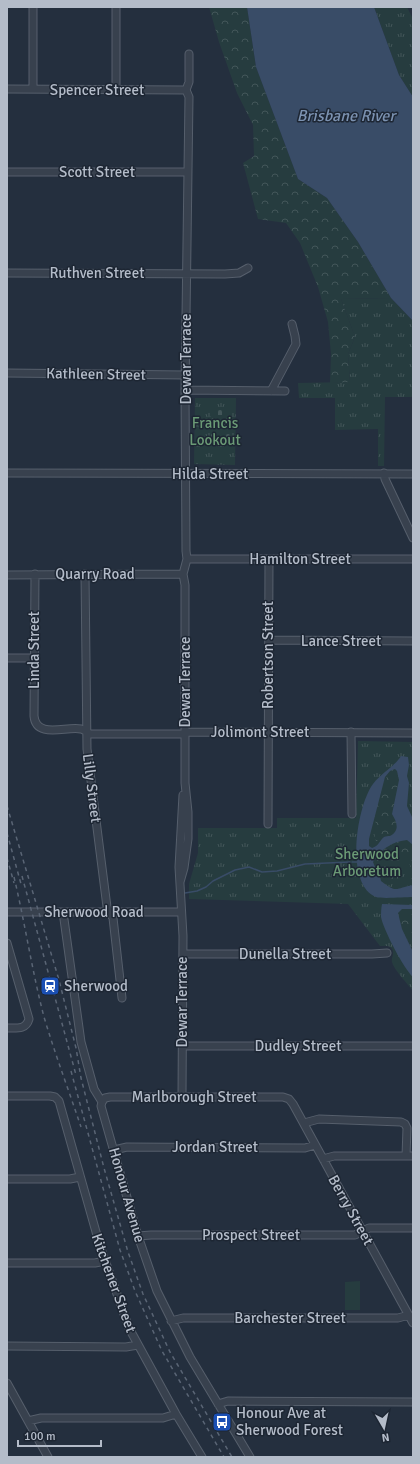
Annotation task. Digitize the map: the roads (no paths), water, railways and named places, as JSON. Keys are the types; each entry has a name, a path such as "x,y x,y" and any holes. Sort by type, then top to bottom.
{"street":[{"path":"33,7 33,89"},
{"path":"116,7 116,90"},
{"name":"Dewar Terrace","path":"182,1097 183,954 180,912 180,831 185,783 185,584 183,574 187,559 185,390 189,97 186,90 189,82 189,54"},
{"name":"Spencer Street","path":"7,89 186,90"},
{"name":"Scott Street","path":"7,172 187,172"},
{"name":"Ruthven Street","path":"7,273 234,274 248,268"},
{"path":"271,391 296,344 292,324"},
{"name":"Kathleen Street","path":"7,373 186,375"},
{"path":"185,390 285,391"},
{"name":"Hilda Street","path":"7,473 413,474"},
{"path":"384,473 385,479 413,538"},
{"name":"Hamilton Street","path":"187,559 413,559"},
{"name":"Robertson Street","path":"268,824 269,559"},
{"name":"Linda Street","path":"34,574 34,719 37,726"},
{"name":"Lilly Street","path":"85,574 86,749 107,907 113,918 122,998"},
{"name":"Quarry Road","path":"7,575 183,574"},
{"name":"Lance Street","path":"268,640 413,641"},
{"path":"7,658 34,658"},
{"name":"Jolimont Street","path":"37,726 44,729 81,729 90,734 181,734 188,732 413,733"},
{"path":"351,732 352,814"},
{"name":"Sherwood Road","path":"7,912 180,912"},
{"name":"Honour Avenue","path":"63,912 81,1042 94,1089 102,1102 101,1106 138,1236 154,1284 190,1357 250,1457"},
{"path":"7,943 29,1019 27,1024 22,1028 7,1028"},
{"name":"Dunella Street","path":"183,954 387,953"},
{"name":"Dudley Street","path":"182,1046 413,1046"},
{"name":"Kitchener Street","path":"7,1096 55,1097 59,1101 105,1261 129,1328 176,1414 202,1457"},
{"name":"Marlborough Street","path":"102,1102 105,1098 110,1097 282,1097 289,1099"},
{"name":"Berry Street","path":"289,1099 304,1123 413,1323"},
{"path":"304,1123 319,1119 401,1122 405,1124 407,1128 410,1156 334,1156 323,1159"},
{"name":"Jordan Street","path":"114,1150 127,1147 305,1148 315,1145"},
{"path":"7,1179 80,1178"},
{"name":"Prospect Street","path":"138,1236 150,1234 355,1235 370,1228 413,1228"},
{"path":"7,1263 95,1263 105,1261"},
{"name":"Barchester Street","path":"172,1321 183,1318 398,1318 409,1315"},
{"path":"7,1346 126,1347 138,1345"},
{"path":"7,1382 48,1457"},
{"path":"218,1404 228,1401 413,1402"},
{"path":"28,1421 41,1418 163,1418 176,1414"}],"water":[{"name":"Brisbane River","path":"247,7 374,7 399,75 413,97 413,321 391,298 358,242 327,198 298,179 256,67"},
{"path":"401,756 408,757 409,765 407,776 409,783 407,806 413,819 413,845 407,840 391,844 380,853 373,862 375,867 374,872 376,875 380,876 381,881 390,888 397,889 413,885 413,897 379,898 366,889 360,877 356,844 358,826 367,794 373,784","holes":["395,769 399,780 392,814 397,828 393,834 384,837 378,845 372,848 369,846 369,839 385,777 390,771"]},
{"path":"382,904 413,905 413,909 402,909 398,913 402,929 413,952 413,977 399,958 383,923 381,917"}],"waterway":[{"path":"185,893 197,891 235,870 249,867 262,872 277,871 305,864 350,862"},
{"path":"352,862 357,862"}],"railway":[{"path":"7,806 59,980 76,1048 81,1078 104,1168 128,1252 143,1294 170,1352 232,1457"},
{"path":"7,833 21,884"},
{"path":"7,858 14,883"},
{"path":"22,876 76,1075"},
{"path":"14,877 44,1017 81,1127"},
{"path":"71,1071 120,1250 135,1291 162,1351 224,1457"}],"place":[{"name":"Sherwood","path":"50,986"},
{"name":"Honour Ave at Sherwood Forest","path":"222,1422"}],"park label":[{"name":"Francis Lookout","path":"215,432"},
{"name":"Sherwood Arboretum","path":"367,862"}]}
